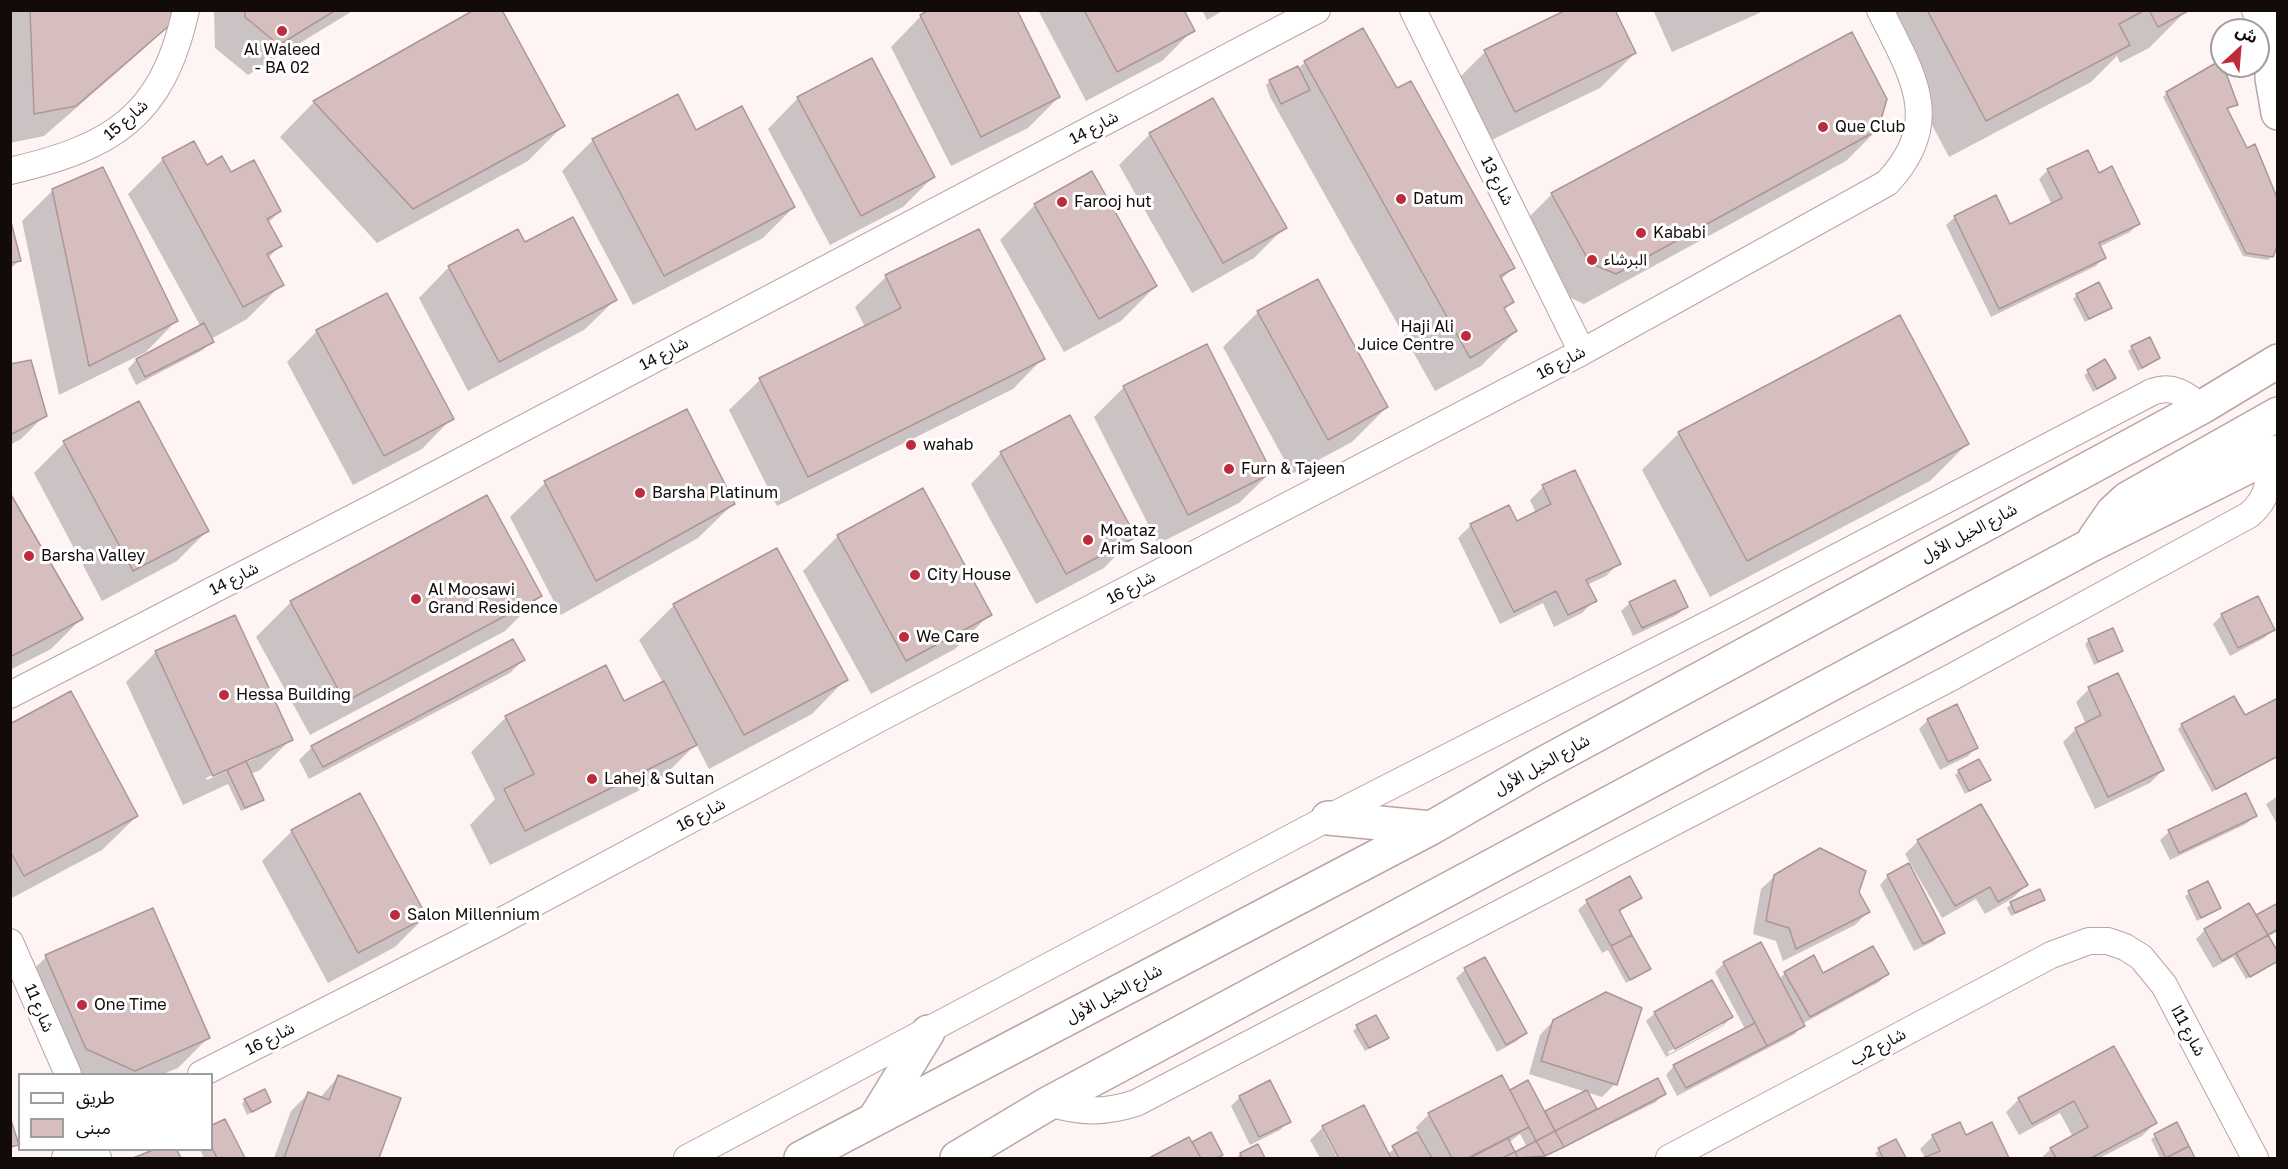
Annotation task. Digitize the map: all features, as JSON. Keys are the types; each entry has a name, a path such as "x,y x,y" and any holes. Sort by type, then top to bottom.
{"main road":[{"path":"2270,47 2277,113"},
{"name":"شارع الخيل الأول","path":"801,1158 1431,828 1537,767 2202,407 2265,368 2277,348"},
{"path":"2091,545 2100,527 2127,499 2277,414"},
{"path":"957,1158 1049,1103 2091,545 2274,454"},
{"path":"1328,818 1431,828"},
{"path":"873,1121 928,1032"}],"street":[{"name":"شارع 15","path":"10,171 61,159 88,149 112,135 135,117 154,95 168,71 186,10"},
{"name":"شارع 14","path":"10,695 389,499 1317,10"},
{"name":"شارع 13","path":"1413,10 1582,352"},
{"name":"شارع 16","path":"203,1073 492,926 886,716 1582,352 1887,183 1904,165 1915,143 1921,118 1918,93 1880,10"},
{"path":"687,1158 1328,818 1726,615 2152,392 2160,389 2177,390 2202,407"},
{"path":"1049,1103 1082,1112 1099,1112 1136,1103 1952,677 2249,514 2257,508 2268,491 2274,454"},
{"name":"شارع 2ب","path":"1669,1158 2051,955 2088,941"},
{"name":"شارع 11ا","path":"2088,941 2108,941 2125,947 2154,970 2255,1158"},
{"name":"شارع 11","path":"10,942 68,1073"}],"building":[{"path":"30,10 177,10 178,18 76,106 34,114"},
{"name":"Al Waleed - BA 02","path":"245,10 336,10 279,45 245,17"},
{"path":"474,10 502,10 565,126 413,209 313,101"},
{"path":"929,10 1017,10 1060,97 981,137 920,15"},
{"path":"1084,10 1184,10 1195,31 1117,72"},
{"path":"1566,10 1615,10 1636,53 1515,112 1484,50"},
{"path":"1927,10 2145,10 2119,24 2130,45 1986,121"},
{"path":"2149,10 2187,10 2188,11 2158,27"},
{"path":"1363,28 1397,88 1411,81 1515,268 1500,276 1514,302 1504,308 1517,331 1470,358 1304,61"},
{"path":"1852,32 1887,99 1878,130 1616,274 1590,263 1551,193"},
{"path":"872,58 935,177 861,216 797,97"},
{"path":"1298,66 1310,90 1281,104 1269,80"},
{"path":"2210,66 2210,78 2228,78 2238,105 2227,108 2247,148 2255,144 2278,200 2278,244 2273,257 2246,253 2166,92"},
{"path":"678,94 696,130 742,106 795,207 664,276 592,139"},
{"path":"1213,98 1287,228 1223,263 1149,133"},
{"path":"194,141 207,165 222,156 231,172 254,160 281,211 267,219 282,246 267,254 284,285 243,307 162,158"},
{"path":"2088,150 2099,173 2112,166 2140,224 2099,243 2106,258 1999,309 1954,216 1996,195 2010,224 2062,198 2047,169"},
{"path":"103,167 178,321 89,366 52,189"},
{"path":"1092,171 1157,286 1099,319 1034,204"},
{"path":"573,217 617,300 499,362 448,266 518,229 525,242"},
{"path":"10,218 21,261 10,263"},
{"path":"979,229 1045,359 808,477 759,378 901,308 885,275"},
{"path":"1318,279 1388,407 1328,440 1257,311"},
{"path":"2099,282 2112,308 2089,319 2076,294"},
{"path":"387,293 454,419 384,456 316,330"},
{"path":"1900,315 1969,444 1747,561 1678,432"},
{"path":"204,323 214,342 145,377 136,359"},
{"path":"2150,337 2160,358 2142,368 2131,346"},
{"path":"1207,344 1272,473 1188,515 1123,386"},
{"path":"2105,359 2116,378 2097,389 2087,370"},
{"path":"31,360 47,416 10,435 10,364"},
{"path":"139,401 209,531 133,571 63,441"},
{"name":"Barsha Platinum","path":"687,409 735,504 596,581 544,481"},
{"path":"1070,415 1136,537 1066,574 1000,452"},
{"path":"1575,470 1621,564 1586,580 1597,601 1568,615 1556,591 1514,612 1470,524 1509,505 1517,521 1551,504 1542,485"},
{"name":"City House","path":"923,488 992,615 906,661 837,535"},
{"name":"Barsha Valley","path":"10,493 83,619 10,657"},
{"name":"Al Moosawi Grand Residence","path":"487,495 542,596 345,702 290,601"},
{"path":"777,548 848,680 744,735 673,604"},
{"path":"1675,580 1688,607 1642,628 1629,602"},
{"path":"2258,596 2275,630 2238,648 2221,614"},
{"name":"Hessa Building","path":"235,615 293,740 213,776 155,651"},
{"path":"2113,628 2123,651 2098,662 2088,639"},
{"path":"513,639 525,660 323,767 311,746"},
{"path":"606,665 624,701 664,681 697,745 525,831 504,789 534,774 505,716"},
{"path":"2118,673 2164,770 2108,797 2075,728 2101,715 2088,687"},
{"path":"71,691 138,816 24,876 10,851 10,724"},
{"path":"2234,696 2245,715 2278,698 2278,756 2216,789 2181,724"},
{"path":"1957,704 1978,748 1948,762 1927,719"},
{"path":"1979,759 1991,780 1969,791 1958,770"},
{"path":"246,761 264,800 245,808 227,770"},
{"path":"360,793 427,917 358,953 291,830"},
{"path":"2246,793 2257,816 2179,853 2168,830"},
{"path":"1981,804 2028,885 1998,902 1990,887 1955,906 1917,840"},
{"path":"1820,848 1866,871 1859,892 1870,912 1796,949 1789,928 1766,921 1774,875"},
{"path":"1909,863 1945,933 1923,944 1887,875"},
{"path":"1630,876 1642,898 1619,910 1632,935 1611,946 1586,900"},
{"path":"2208,881 2221,908 2201,918 2188,891"},
{"path":"2040,889 2045,900 2015,913 2010,902"},
{"path":"2249,903 2268,935 2222,961 2204,929"},
{"path":"2278,903 2278,929 2268,935 2256,915"},
{"path":"153,908 210,1038 135,1071 86,1049 45,955"},
{"path":"1632,935 1651,969 1630,980 1611,946"},
{"path":"2268,935 2278,952 2278,961 2250,977 2236,953"},
{"path":"1761,942 1805,1026 1767,1046 1723,962"},
{"path":"1873,946 1889,974 1810,1017 1784,972 1814,955 1823,973"},
{"path":"1485,957 1527,1033 1506,1045 1464,968"},
{"path":"1712,980 1733,1017 1675,1049 1654,1012"},
{"path":"1606,992 1642,1008 1617,1085 1541,1061 1553,1020"},
{"path":"1376,1015 1389,1038 1369,1048 1356,1025"},
{"path":"1755,1023 1767,1046 1686,1088 1673,1065"},
{"path":"2114,1046 2157,1123 2091,1158 2056,1158 2050,1148 2088,1127 2074,1101 2032,1124 2018,1098"},
{"path":"338,1075 401,1098 379,1158 284,1158 308,1092 329,1100"},
{"path":"1502,1075 1529,1127 1468,1158 1452,1158 1428,1113"},
{"path":"1658,1078 1666,1094 1564,1147 1555,1131"},
{"path":"1270,1080 1291,1122 1259,1137 1239,1096"},
{"path":"1528,1080 1555,1131 1536,1141 1510,1090"},
{"path":"265,1089 271,1102 252,1112 244,1099"},
{"path":"1587,1090 1597,1109 1555,1131 1545,1111"},
{"path":"1364,1105 1391,1158 1334,1158 1338,1157 1322,1126"},
{"path":"10,1117 18,1145 10,1147"},
{"path":"225,1119 245,1158 217,1158 213,1150 213,1125"},
{"path":"1960,1122 1966,1135 1992,1122 2009,1158 1923,1158 1940,1151 1932,1135"},
{"path":"2177,1122 2189,1146 2166,1158 2154,1134"},
{"path":"1555,1131 1564,1147 1545,1156 1536,1141"},
{"path":"1211,1132 1223,1155 1217,1158 1201,1158 1192,1142"},
{"path":"1417,1132 1432,1158 1399,1158 1392,1146"},
{"path":"1189,1137 1201,1158 1149,1158"},
{"path":"1508,1138 1515,1152 1502,1158 1470,1158"},
{"path":"1896,1139 1906,1158 1883,1158 1878,1148"},
{"path":"1536,1141 1545,1156 1518,1158 1515,1152"},
{"path":"1258,1144 1265,1158 1242,1158 1240,1153"},
{"path":"2189,1146 2195,1158 2166,1158"},
{"path":"150,1151 178,1151 181,1158 133,1158"}],"place":[{"name":"Al Waleed - BA 02","path":"282,31"},
{"name":"Que Club","path":"1823,127"},
{"name":"Datum","path":"1401,199"},
{"name":"Farooj hut","path":"1062,202"},
{"name":"Kababi","path":"1641,233"},
{"name":"البرشاء","path":"1592,260"},
{"name":"Haji Ali Juice Centre","path":"1466,336"},
{"name":"wahab","path":"911,445"},
{"name":"Furn & Tajeen","path":"1229,469"},
{"name":"Barsha Platinum","path":"640,493"},
{"name":"Moataz Arim Saloon","path":"1088,540"},
{"name":"Barsha Valley","path":"29,556"},
{"name":"City House","path":"915,575"},
{"name":"Al Moosawi Grand Residence","path":"416,599"},
{"name":"We Care","path":"904,637"},
{"name":"Hessa Building","path":"224,695"},
{"name":"Lahej & Sultan","path":"592,779"},
{"name":"Salon Millennium","path":"395,915"},
{"name":"One Time","path":"82,1005"}]}
